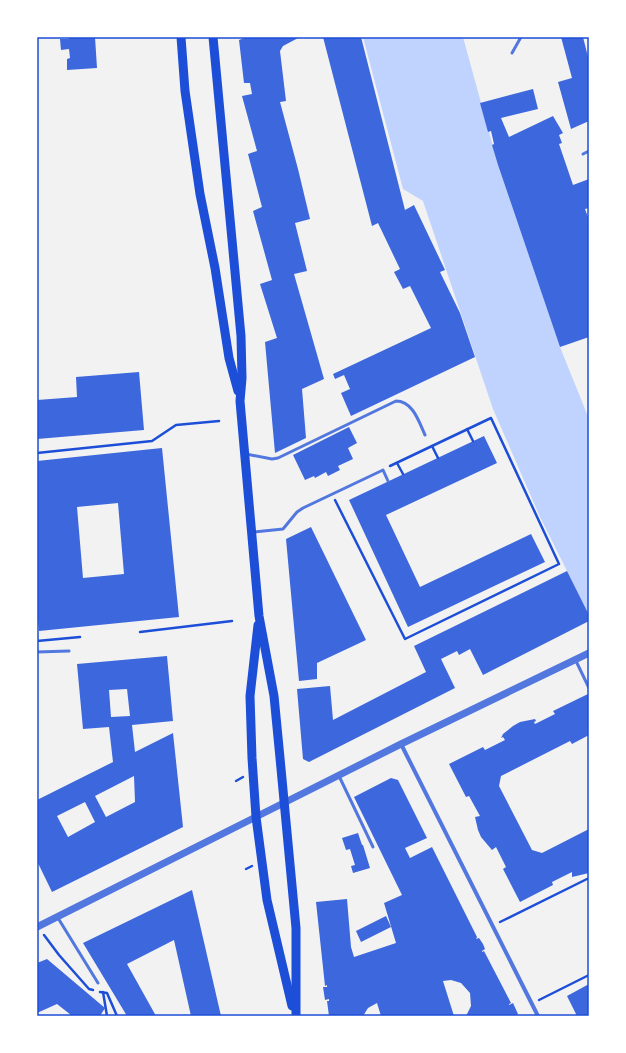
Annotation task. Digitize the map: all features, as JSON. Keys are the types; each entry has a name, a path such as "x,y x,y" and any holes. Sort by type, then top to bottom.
{"main road":[{"path":"181,37 185,91 200,194 215,268 229,358 240,401 258,616 274,696 296,928 295,1016"},
{"path":"213,37 241,336 242,378 240,401"},
{"path":"258,616 250,696 256,817 267,900 295,1016"}],"street":[{"path":"37,926 401,744 589,653"},
{"path":"401,744 538,1016"}],"lane":[{"path":"512,53 521,37"},
{"path":"583,154 589,151"},
{"path":"245,454 272,459 278,458 390,402 396,401 404,402 410,406 425,435"},
{"path":"251,532 282,529 302,508 383,470 388,481"},
{"path":"37,652 69,651"},
{"path":"575,659 589,688"},
{"path":"339,776 373,847"},
{"path":"58,916 98,983"}],"path":[{"path":"332,495 405,639 559,564 491,418 383,470"},
{"path":"37,453 152,441 176,425 219,421"},
{"path":"467,429 472,441"},
{"path":"432,446 438,458"},
{"path":"397,463 403,474"},
{"path":"140,632 232,621"},
{"path":"37,642 80,637"},
{"path":"492,926 589,878"},
{"path":"37,926 59,954"},
{"path":"532,1004 589,975"},
{"path":"103,992 107,1016"}],"water":[{"path":"363,37 463,37 498,165 560,347 589,419 589,615 540,517 493,409 423,201 403,189"}],"building":[{"path":"69,37 95,37 97,68 67,70 67,59 70,58 69,49 61,50 60,39 69,39"},
{"path":"247,37 300,37 283,46 280,51 286,101 280,102 310,219 295,223 307,271 294,274 324,379 302,389 306,438 275,453 265,342 277,338 260,284 272,280 253,211 262,207 248,154 257,151 242,96 252,94 250,83 244,83 239,40"},
{"path":"323,37 361,37 405,210 414,205 445,270 440,272 460,313 475,357 351,416 341,393 350,389 344,375 335,379 333,374 431,328 410,286 403,289 394,272 400,269 378,223 372,226"},
{"path":"561,37 583,37 589,61 589,121 571,129 558,82 572,78"},
{"path":"533,89 538,109 501,118 509,137 553,116 563,133 559,135 562,143 559,144 573,185 589,179 589,208 585,209 589,220 589,337 560,347 498,165 492,145 494,144 491,131 488,132 480,103"},
{"path":"139,372 144,430 37,439 37,400 77,397 76,377"},
{"path":"349,427 357,443 348,448 353,459 338,466 340,470 328,476 326,472 315,478 314,476 305,480 293,455"},
{"path":"484,436 497,463 386,515 420,587 531,534 545,562 408,627 349,500"},
{"path":"162,448 179,617 39,631 37,608 37,461","holes":["118,503 124,574 83,578 77,507"]},
{"path":"311,527 366,640 317,663 317,679 299,681 286,539"},
{"path":"567,571 589,615 589,621 483,675 470,649 459,655 457,651 441,659 455,688 309,762 303,759 297,689 330,686 333,720 426,672 414,646"},
{"path":"167,656 173,721 132,725 135,752 173,733 183,827 52,892 37,861 37,800 113,762 109,727 83,729 77,664","holes":["127,689 130,716 111,717 109,690","134,776 135,802 106,817 95,796","85,802 95,822 68,837 57,816"]},
{"path":"588,694 589,735 572,744 570,741 501,776 499,786 532,850 542,853 589,829 589,873 572,877 572,872 552,882 553,885 520,902 503,869 506,867 496,847 492,850 481,837 475,817 480,816 469,796 466,797 449,764 483,747 485,750 505,740 503,737 501,738 503,734 520,722 535,719 535,724 555,714 553,711"},
{"path":"391,778 398,780 427,838 405,848 410,858 432,847 477,937 476,939 479,938 483,944 485,949 482,952 484,951 511,1003 509,1005 513,1003 518,1014 515,1016 466,1016 471,1006 470,993 461,983 451,980 443,981 454,1016 381,1016 377,1003 368,1008 363,1016 329,1016 327,1001 329,1001 329,999 325,1000 323,987 327,987 327,985 325,986 316,902 347,899 351,947 354,957 396,943 384,903 402,895 354,797"},
{"path":"358,833 370,868 353,873 351,866 355,865 350,849 346,850 342,838"},
{"path":"192,890 221,1016 191,1016 174,940 127,964 156,1016 127,1016 83,943"},
{"path":"386,916 391,927 361,942 356,931"},
{"path":"47,959 105,1008 100,1016 71,1016 57,1004 37,1013 37,963"},
{"path":"589,984 589,1016 577,1016 567,996"}]}
